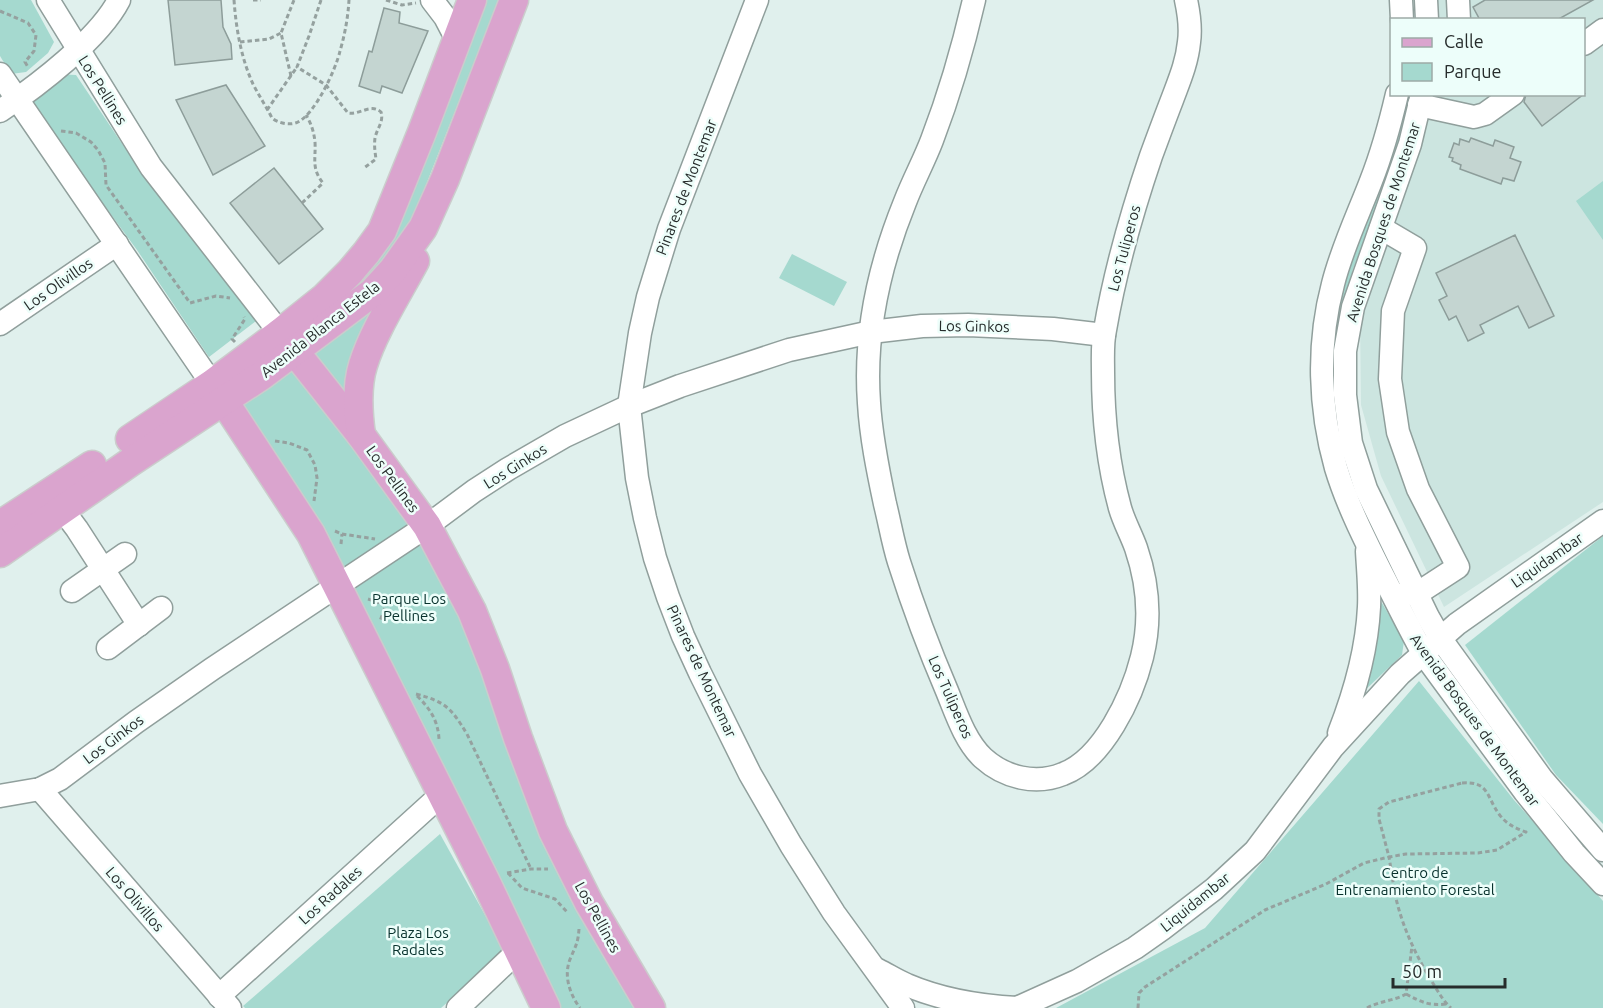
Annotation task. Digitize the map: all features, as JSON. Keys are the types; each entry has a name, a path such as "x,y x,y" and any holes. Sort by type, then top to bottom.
{"main road":[{"name":"Avenida Blanca Estela","path":"0,525 62,485 218,392 246,358 287,342 325,297 350,272 382,231 472,0"},
{"name":"Avenida Blanca Estela","path":"0,553 132,461 218,392 287,342 373,292 393,270 423,228 445,179 514,0"},
{"path":"361,435 358,407 363,366 376,335 423,247 429,215"},
{"name":"Los Pellines","path":"287,342 361,435 427,526 472,611 495,669 540,800 571,868 611,943 651,1008"},
{"path":"218,392 311,534 442,794 497,877 519,950 546,1008"}],"street":[{"name":"Los Pellines","path":"48,0 151,166 287,342"},
{"path":"9,105 39,83 78,49 105,22 119,0"},
{"path":"432,0 445,17 457,40"},
{"name":"Pinares de Montemar","path":"757,0 658,261 640,333 629,406 636,467 645,518 665,587 700,673 756,784 791,845 834,913 903,1008"},
{"name":"Los Tuliperos","path":"974,0 953,84 931,145 906,199 890,242 875,299 868,359 868,399 876,463 898,558 924,636 957,715 976,751 984,759 1000,770 1017,777 1030,779 1043,779 1067,773 1089,759 1113,727 1131,691 1146,640 1146,588 1139,558 1121,511 1106,436 1103,395 1104,335 1119,266 1138,197 1186,60 1190,31 1186,0"},
{"path":"1401,0 1402,18"},
{"path":"1426,0 1427,18"},
{"path":"1458,0 1459,18"},
{"path":"1585,43 1603,30"},
{"path":"0,74 9,105 117,244 218,392"},
{"name":"Avenida Bosques de Montemar","path":"1397,96 1386,139 1338,266 1327,310 1322,365 1330,444 1345,492 1367,544 1410,630 1453,658 1542,779 1603,850"},
{"path":"1420,100 1474,117 1485,114 1509,96"},
{"name":"Avenida Bosques de Montemar","path":"1420,100 1410,144 1360,285 1348,328 1345,395 1352,443 1364,481 1418,593 1432,645 1537,807 1603,884"},
{"path":"1380,569 1403,594 1418,593 1458,567 1418,489 1398,432 1390,379 1393,311 1415,248 1381,228"},
{"name":"Los Olivillos","path":"0,324 117,244"},
{"name":"Los Ginkos","path":"0,796 40,789 60,778 155,708 404,542 474,491 565,436 629,406 680,386 789,350 871,332 922,326 968,325 1053,329 1104,335"},
{"path":"63,510 139,625"},
{"name":"Liquidambar","path":"1017,1008 1106,965 1197,903 1255,851 1333,747 1400,674 1477,609 1603,521"},
{"name":"Liquidambar","path":"1333,747 1352,698 1367,633 1369,604 1367,544"},
{"path":"72,591 125,554"},
{"path":"108,648 161,608"},
{"name":"Los Olivillos","path":"40,789 224,1002"},
{"name":"Los Radales","path":"224,1002 442,794"},
{"path":"458,1008 519,950"},
{"name":"Pinares de Montemar","path":"874,968 907,985 933,994 970,1003 1017,1008"}],"path":[{"path":"234,0 240,42 248,71 258,93 272,118 280,123 294,124 306,115 327,85 340,52 349,0"},
{"path":"253,0 261,0"},
{"path":"291,76 281,33 294,0"},
{"path":"267,110 297,67 321,0"},
{"path":"386,0 402,5 421,1"},
{"path":"0,10 28,23 36,35 34,51 25,62 39,83"},
{"path":"240,42 269,39 281,33"},
{"path":"297,67 327,85 348,113 374,108 381,112 382,121 375,137 376,159 364,168"},
{"path":"302,203 323,183 314,165 314,140 311,124 306,115"},
{"path":"58,131 76,133 91,142 98,150 105,163 106,185 189,303 216,296 239,300"},
{"path":"242,309 245,319 232,339 246,358"},
{"path":"270,436 276,441 307,450 315,465 317,478 314,506"},
{"path":"330,530 342,534 404,542"},
{"path":"415,694 434,699 447,706 457,717 531,869"},
{"path":"1138,1008 1139,993 1145,987 1264,910 1326,884 1364,863 1389,857 1406,854 1478,853 1497,850 1526,832 1510,825 1499,814 1483,787 1473,783 1462,783 1389,802 1379,809 1379,819 1389,857 1395,895 1402,919 1427,974 1451,1008"},
{"path":"497,877 531,869 571,868"},
{"path":"497,877 555,899 573,920"},
{"path":"579,929 578,942 566,969 567,982 580,1008"},
{"path":"1406,994 1412,944"},
{"path":"1406,994 1424,1004 1436,1006 1446,1004"},
{"path":"1367,1008 1406,994"}],"shaded area":[{"path":"1436,0 1603,0 1603,502 1444,607 1381,476 1361,405 1360,317 1414,167 1428,96 1585,96 1585,18 1438,18"}],"green space":[{"path":"0,0 31,0 54,42 48,53 26,72 11,74 0,56"},
{"path":"486,0 499,0 405,238 370,286 307,334 358,283"},
{"path":"56,74 76,75 133,160 256,321 209,357 137,250 33,108 36,90"},
{"path":"1405,96 1412,96 1402,137 1380,205 1353,269 1340,324 1375,532 1366,527 1336,445 1331,332 1353,249"},
{"path":"1603,181 1603,240 1576,201"},
{"path":"792,254 847,282 834,306 779,278"},
{"path":"384,294 350,400 314,355"},
{"name":"Parque Los Pellines","path":"289,367 374,462 450,586 640,1008 557,1008 234,403"},
{"path":"1603,536 1603,824 1556,775 1465,645"},
{"path":"1377,599 1382,603 1404,641 1402,655 1362,693"},
{"name":"Centro de Entrenamiento Forestal","path":"1419,681 1514,800 1603,901 1603,1008 1056,1008 1205,928"},
{"name":"Plaza Los Radales","path":"440,834 505,951 441,1008 245,1008 243,1006"}],"building":[{"path":"168,0 221,0 223,27 231,44 232,59 175,65"},
{"path":"1485,0 1593,0 1561,18 1479,18 1473,7"},
{"path":"384,8 400,12 399,23 428,31 402,93 382,86 380,93 359,86 369,51 372,52"},
{"path":"226,85 265,146 213,175 176,100"},
{"path":"1526,96 1581,96 1542,126 1524,102"},
{"path":"1471,138 1493,146 1495,140 1514,147 1510,158 1521,162 1514,181 1503,178 1501,184 1460,169 1461,165 1452,161 1453,158 1449,157 1454,143 1459,145 1460,139 1469,142"},
{"path":"274,168 323,229 279,264 230,203"},
{"path":"1515,235 1554,316 1529,328 1518,306 1480,325 1484,333 1468,341 1456,316 1449,320 1439,300 1447,296 1436,273"}]}
